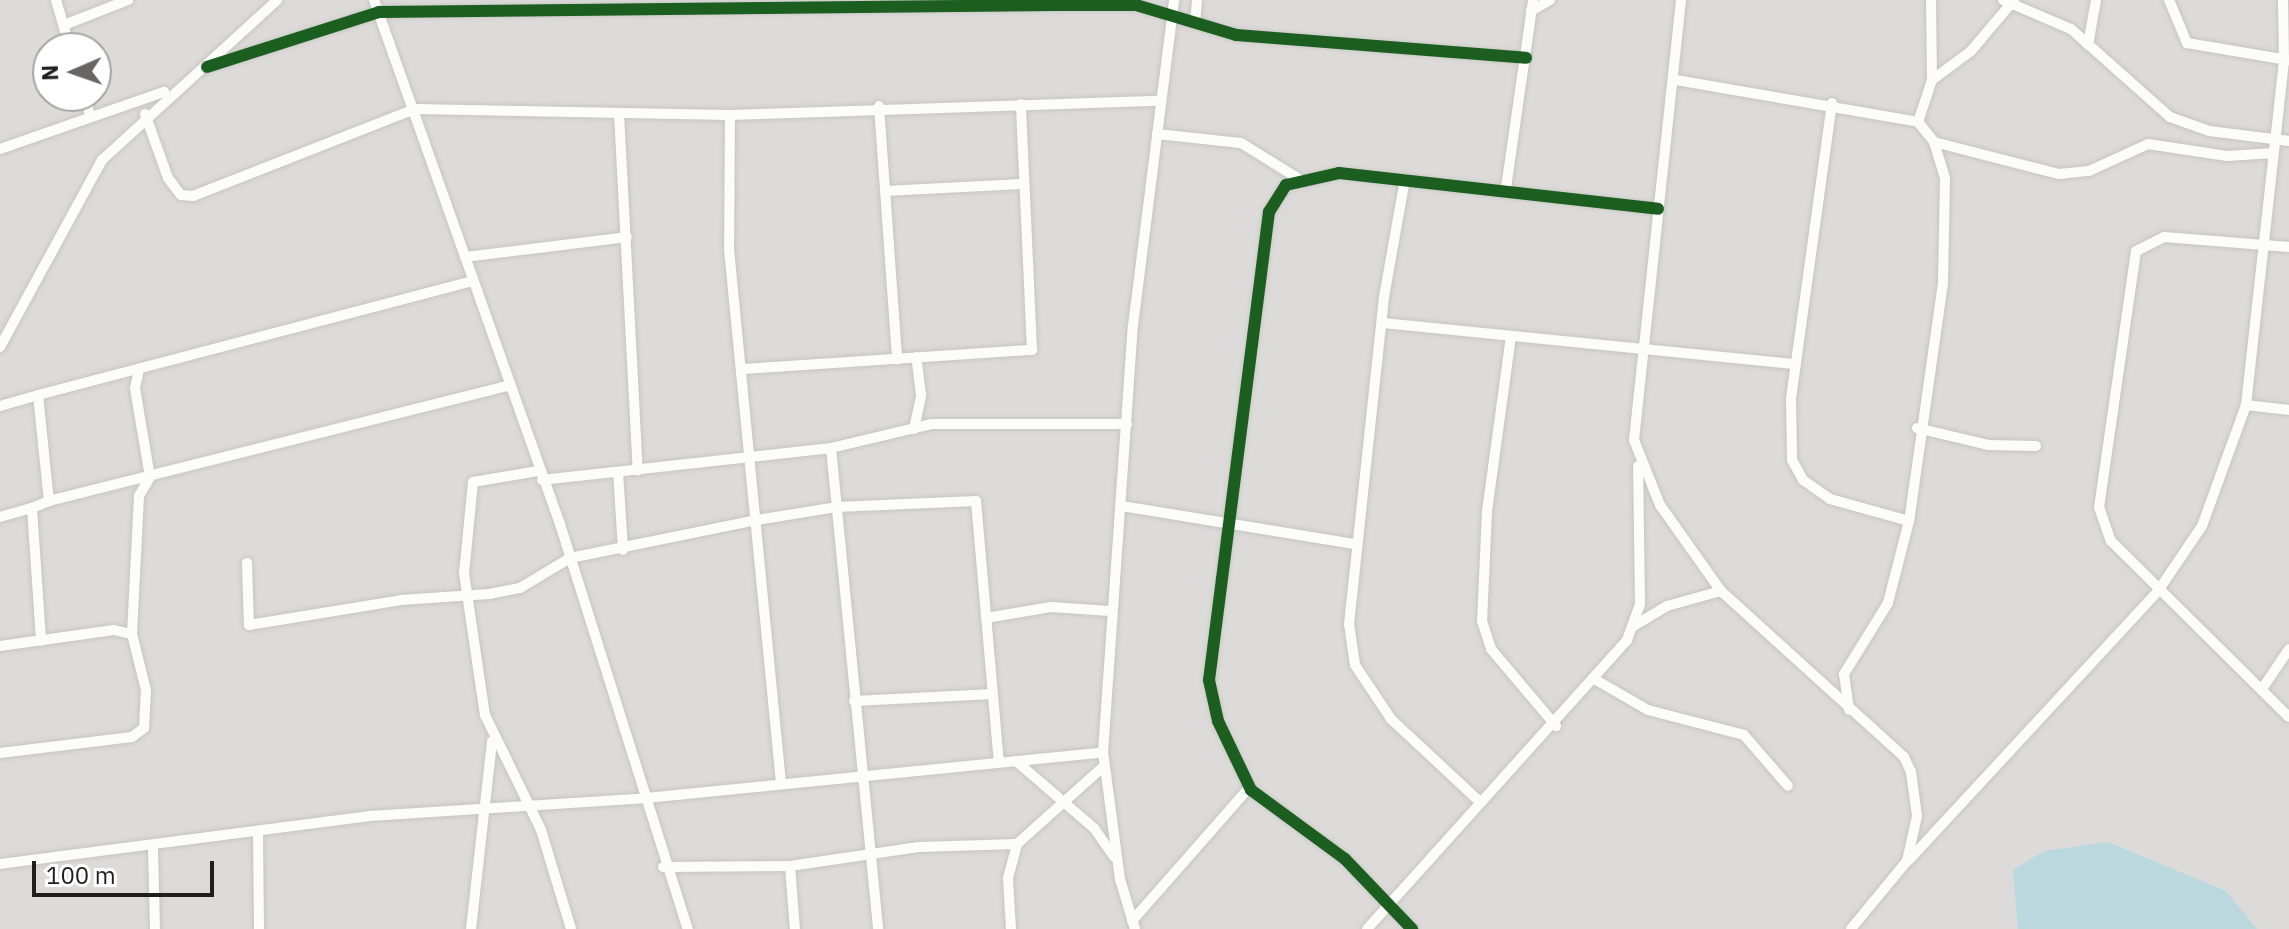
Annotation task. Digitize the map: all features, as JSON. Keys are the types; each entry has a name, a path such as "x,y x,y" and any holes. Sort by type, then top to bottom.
{"street":[{"path":"56,0 66,32"},
{"path":"64,25 128,0"},
{"path":"0,347 102,160 171,90 207,67 277,0"},
{"path":"374,0 415,109 570,558 646,798 663,867 688,929"},
{"path":"1134,925 1117,862 1103,752 1110,611 1122,506 1127,424 1159,101 1174,0"},
{"path":"1195,23 1197,0"},
{"path":"1506,188 1532,6 1550,0"},
{"path":"1632,627 1641,566 1638,460 1640,349 1676,80 1681,0"},
{"path":"1918,122 1932,80 1931,0"},
{"path":"2003,0 2013,0 2088,45 2170,117 2289,141"},
{"path":"1932,80 1971,51 2013,0"},
{"path":"2088,45 2096,0"},
{"path":"2169,0 2187,43 2287,60"},
{"path":"1851,929 1907,861 2158,591 2202,526 2246,405 2275,140 2287,60 2283,0"},
{"path":"207,67 379,12 978,3 1136,5 1236,35 1526,58"},
{"path":"1676,80 1832,103 1918,122 1934,142 1949,225 1917,428 1909,521 1888,603 1844,674 1849,712"},
{"path":"0,149 171,90"},
{"path":"145,114 168,178 181,195 193,196 415,109 730,115 879,106 1159,101"},
{"path":"1832,103 1788,433 1803,480 1842,504 1909,521"},
{"path":"743,369 1032,350 1021,184 1021,104"},
{"path":"879,106 897,359"},
{"path":"89,112 91,117"},
{"path":"619,113 638,470"},
{"path":"730,115 729,249 753,457 781,783"},
{"path":"1157,134 1241,143 1299,179"},
{"path":"1934,142 2059,174 2089,171 2148,144 2227,156 2274,153"},
{"path":"1412,929 1345,859 1249,788 1218,721 1209,680 1223,527 1264,230 1275,199 1299,179 1339,173 1506,188 1658,209"},
{"path":"1405,179 1354,544 1349,624 1355,665 1391,719 1480,802"},
{"path":"885,191 1021,184"},
{"path":"465,257 627,237"},
{"path":"2289,247 2164,237 2147,240 2129,263 2099,507 2105,534 2158,591 2289,717"},
{"path":"0,406 473,281"},
{"path":"1383,323 1796,364"},
{"path":"1511,336 1487,512 1482,621 1491,649 1556,726"},
{"path":"914,429 921,395 916,357"},
{"path":"0,753 132,737 144,728 146,690 132,634 139,496 150,477 135,388 139,369"},
{"path":"0,517 49,501 510,385"},
{"path":"38,395 49,501"},
{"path":"2246,405 2289,410"},
{"path":"471,929 491,732 467,592 463,550 473,482 618,472 831,448 914,429 1127,424"},
{"path":"1917,428 1989,445 2036,446"},
{"path":"831,448 860,774 878,929"},
{"path":"1638,460 1660,505 1721,591 1911,772 1917,816 1907,861"},
{"path":"618,472 623,550"},
{"path":"247,563 249,625 467,592 520,588 570,558 623,550 757,520 836,507 976,501 999,762"},
{"path":"1122,506 1223,527 1354,544"},
{"path":"32,508 41,641"},
{"path":"1367,929 1480,802 1556,726 1596,680 1632,627 1667,606 1721,591"},
{"path":"986,618 1051,607 1110,611"},
{"path":"0,646 114,630 132,634"},
{"path":"2262,689 2289,649"},
{"path":"1596,680 1648,710 1744,735 1788,786"},
{"path":"854,701 993,694"},
{"path":"491,732 530,807 571,929"},
{"path":"0,864 481,809 646,798 860,774 1103,752"},
{"path":"1016,761 1094,828 1117,862"},
{"path":"1011,929 1008,878 1017,844 1059,800 1105,765"},
{"path":"1134,925 1249,788"},
{"path":"258,833 259,929"},
{"path":"663,867 790,866 1017,844"},
{"path":"153,848 155,929"},
{"path":"790,866 795,929"}],"shaded area":[{"path":"0,0 2289,0 2289,929 0,929"}],"water":[{"path":"2108,842 2226,891 2257,929 2018,929 2013,870 2044,851"}],"cycle path":[{"path":"207,67 379,12 1056,5 1136,5 1236,35 1526,58"},
{"path":"1412,929 1345,859 1251,790 1218,721 1209,680 1269,212 1286,185 1339,173 1658,209"}]}
